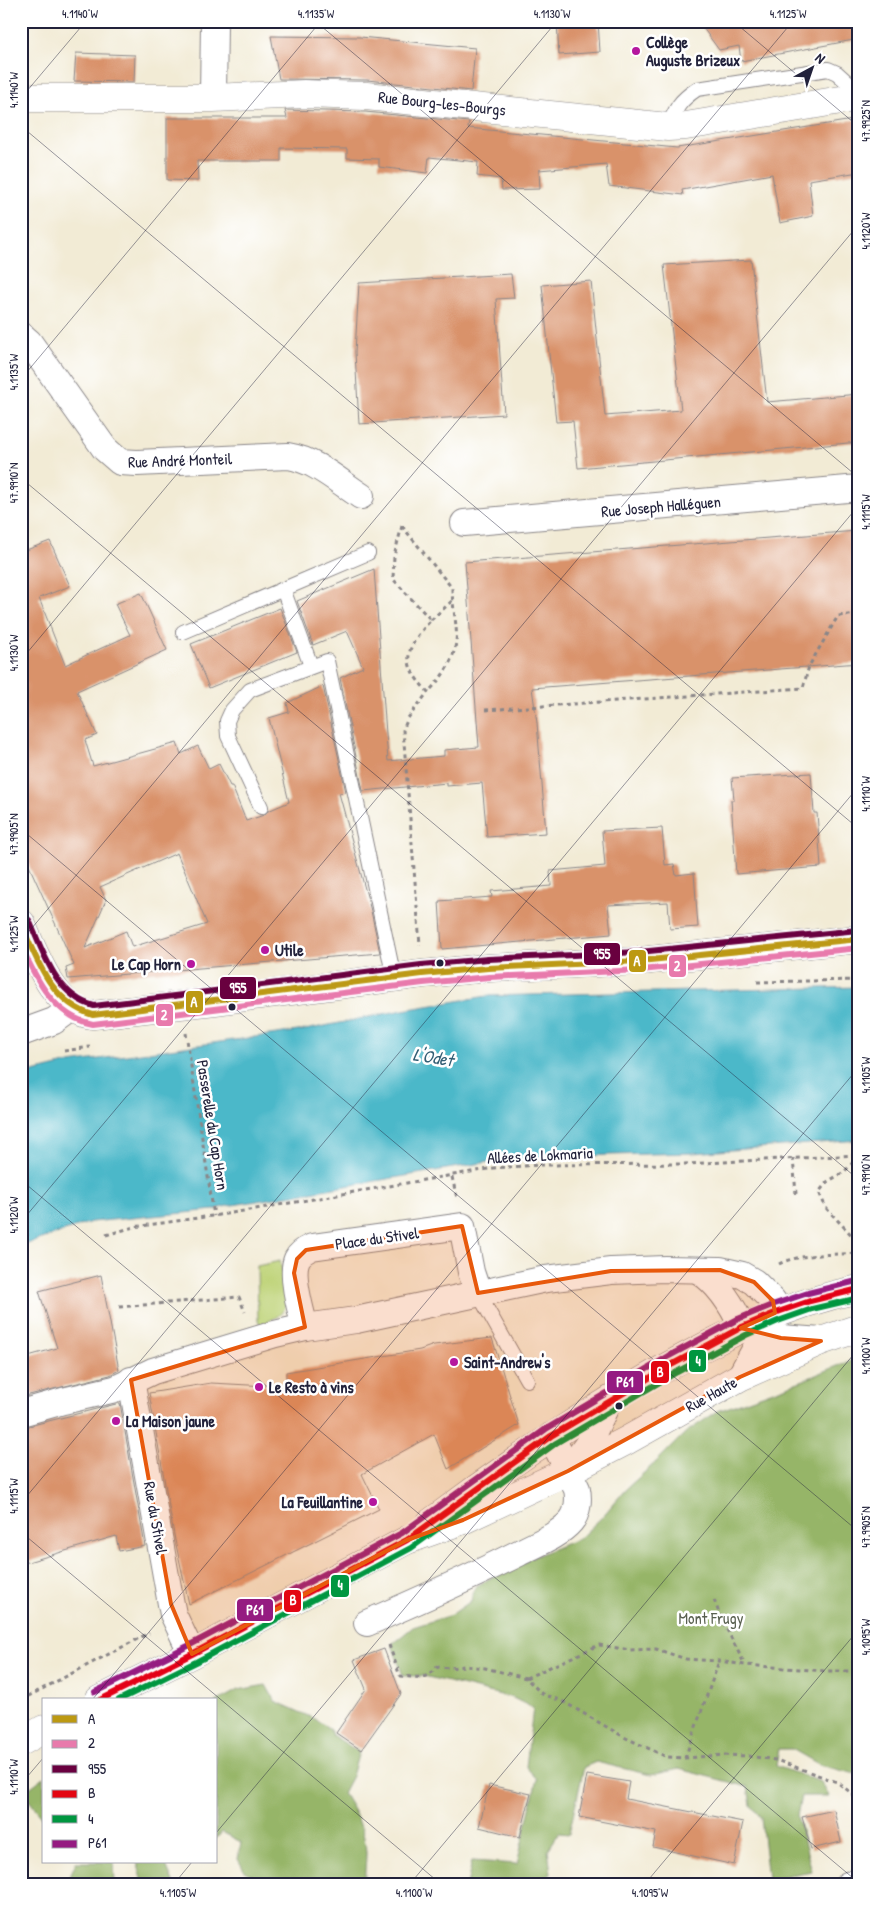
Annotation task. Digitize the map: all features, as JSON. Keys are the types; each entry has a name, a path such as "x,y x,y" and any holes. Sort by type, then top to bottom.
{"main road":[{"name":"Rue Bourg-les-Bourgs","path":"21,98 213,98 304,94 366,96 668,127 686,126 859,97"},
{"path":"21,923 58,995 72,1008 85,1014 102,1014 422,974 488,968 640,961 859,939"},
{"name":"Rue Haute","path":"407,1540 476,1488 551,1436 609,1400 673,1364 810,1301 859,1289"},
{"name":"Rue Haute","path":"103,1698 192,1654 407,1540 463,1520 568,1471 740,1377 821,1340 859,1328"},
{"path":"21,1742 42,1730"}],"street":[{"path":"213,98 214,21"},
{"name":"Rue André Monteil","path":"21,335 29,342 105,449 120,462 137,463 288,456 310,462 361,496"},
{"name":"Rue Joseph Halléguen","path":"464,523 859,488"},
{"path":"21,1033 54,1021 72,1008"},
{"name":"Place du Stivel","path":"305,1327 294,1273 297,1259 306,1250 462,1226 471,1272 478,1293"},
{"path":"21,1413 115,1389 153,1371 305,1327 356,1320 546,1279 611,1271 665,1268 731,1272 754,1282 773,1301 760,1325 740,1377"},
{"path":"698,1270 711,1278 760,1325 781,1338 821,1340"},
{"name":"Rue du Stivel","path":"132,1380 173,1614 192,1654"},
{"path":"568,1471 588,1444 609,1400"},
{"path":"367,1623 480,1573 548,1538 572,1520 578,1496 575,1482 551,1436"},
{"path":"848,1885 859,1882"}],"lane":[{"path":"668,127 676,107 683,98 697,89 828,69 838,73 859,93"},
{"path":"183,632 368,553"},
{"path":"283,589 311,666"},
{"path":"260,807 228,736 227,721 236,705 250,690 327,661 394,978"},
{"name":"Place du Stivel","path":"478,1293 527,1380"}],"path":[{"path":"422,974 403,730 413,710 436,684 453,659 456,646 456,629 452,588 447,579 402,526 394,556 393,579 430,620"},
{"path":"428,692 412,675 408,665 413,644 430,620 452,600"},
{"path":"485,710 803,688 809,666 838,616 859,614"},
{"name":"Passerelle du Cap Horn","path":"187,1041 214,1214"},
{"path":"859,1155 844,1172 827,1182 819,1192 826,1208 859,1243"},
{"name":"Allées de Lokmaria","path":"106,1235 134,1227 214,1214 226,1214 494,1168 538,1165 685,1164 859,1155"},
{"path":"793,1158 796,1194"},
{"path":"754,1282 775,1265 784,1261 812,1256 859,1253"},
{"path":"119,1307 239,1297 255,1340"},
{"path":"714,1600 745,1665"},
{"path":"21,1700 150,1632 156,1626 159,1617 173,1614"},
{"path":"387,1641 400,1676 430,1676 437,1667 464,1666 485,1668 526,1678 542,1694 562,1702 650,1750 667,1757 740,1756 776,1760 825,1776 841,1785 859,1799"},
{"path":"526,1678 599,1646 630,1650 656,1649 686,1659 745,1665 826,1671 859,1671"},
{"path":"685,1758 719,1661"}],"highlighted area":[{"path":"462,1226 478,1293 611,1271 720,1270 754,1282 773,1301 775,1313 741,1328 781,1338 821,1341 740,1377 568,1471 463,1520 407,1540 192,1654 171,1604 131,1380 305,1327 294,1273 297,1259 306,1250"}],"green space":[{"path":"280,1261 287,1292 285,1307 280,1314 260,1324 258,1320 257,1266"},
{"name":"Mont Frugy","path":"859,1357 859,1775 820,1765 792,1749 779,1749 776,1766 821,1782 829,1796 801,1796 797,1816 812,1871 768,1879 761,1818 751,1805 748,1787 679,1769 651,1775 596,1762 584,1767 569,1834 559,1833 548,1850 551,1873 533,1885 467,1885 472,1861 517,1864 537,1779 526,1767 533,1708 513,1698 424,1676 403,1676 392,1644 413,1627 451,1615 471,1601 475,1587 511,1566 580,1538 602,1517 626,1489 685,1433 718,1411 804,1380"},
{"path":"266,1685 275,1701 315,1719 330,1729 332,1735 359,1752 352,1776 343,1793 355,1814 364,1836 366,1853 365,1885 267,1885 244,1870 238,1859 241,1842 222,1832 218,1837 218,1701 238,1690"},
{"path":"42,1779 42,1817 23,1793"},
{"path":"75,1864 114,1864 115,1885 66,1885"},
{"path":"138,1864 166,1864 174,1885 144,1885"}],"water":[{"name":"L'Odet","path":"859,987 859,1140 693,1153 494,1161 227,1206 214,1210 91,1222 21,1246 21,1075 70,1063 305,1030 403,1010 487,996"}],"building":[{"path":"557,21 598,21 600,52 559,55"},
{"path":"698,21 859,21 859,39 741,61 739,46 719,50"},
{"path":"271,36 360,37 475,48 471,91 367,80 279,79"},
{"path":"76,53 135,55 134,82 74,81"},
{"path":"285,110 365,112 469,122 468,128 677,148 859,119 859,172 809,180 813,216 780,223 772,174 682,190 683,195 609,186 606,164 539,170 540,189 502,190 501,179 477,176 478,162 429,157 427,173 379,167 379,159 347,158 347,149 281,148 281,161 197,161 198,181 167,180 167,118 287,118"},
{"path":"751,260 767,402 859,394 859,442 578,468 573,421 556,422 542,285 591,281 605,416 681,410 664,265"},
{"path":"511,274 514,298 496,299 504,414 359,424 355,352 359,283"},
{"path":"857,531 859,560 859,663 532,688 537,723 546,833 487,837 482,783 447,786 447,783 363,791 340,678 363,667 347,631 313,645 297,601 374,569 388,761 444,756 444,750 479,747 465,562"},
{"path":"50,541 70,586 39,598 65,665 130,635 115,604 141,593 167,650 77,691 97,735 85,740 93,766 177,743 181,754 198,746 209,769 219,764 230,786 232,786 246,821 264,815 268,811 289,802 269,718 289,712 287,703 323,686 346,792 339,793 371,911 380,953 68,979 66,968 74,965 21,848 21,552","holes":["177,853 207,924 132,947 126,931 85,948 106,900 100,887"]},
{"path":"280,608 297,652 209,688 191,644"},
{"path":"811,773 814,813 817,813 821,867 736,874 731,800 734,800 732,778"},
{"path":"662,828 665,865 674,864 676,875 694,873 698,927 670,929 668,902 608,905 611,934 442,949 439,901 492,897 491,891 551,886 550,871 605,866 602,831"},
{"path":"101,1275 119,1370 110,1375 21,1397 21,1358 57,1348 39,1291"},
{"path":"492,1338 519,1425 448,1469 434,1434 362,1474 379,1509 189,1604 175,1540 149,1393 211,1383 286,1387 286,1372 420,1350 434,1345"},
{"path":"120,1403 145,1546 119,1551 116,1536 21,1564 21,1428"},
{"path":"384,1649 401,1694 361,1750 336,1733 366,1689 354,1660"},
{"path":"587,1775 629,1782 626,1799 743,1822 734,1865 653,1847 656,1832 579,1817"},
{"path":"489,1785 531,1794 520,1837 479,1827"},
{"path":"834,1810 841,1842 811,1849 802,1817"}],"transit line":[{"name":"955","path":"29,920 46,959 60,983 81,1001 94,1006 421,965 488,959 639,952 858,930"},
{"name":"A","path":"21,924 33,952 56,990 66,1001 93,1015 422,974 488,968 640,961 859,939"},
{"name":"2","path":"21,946 40,983 57,1005 67,1014 93,1024 423,983 489,977 641,970 859,948"},
{"name":"P61","path":"95,1692 188,1646 402,1533 546,1429 669,1356 738,1319 772,1305 808,1293 857,1281"},
{"name":"B","path":"104,1698 192,1654 407,1540 551,1436 673,1364 742,1327 775,1313 810,1301 859,1289"},
{"name":"4","path":"123,1698 196,1662 411,1548 556,1443 677,1372 746,1335 778,1321 812,1309 859,1298"}],"place":[{"name":"Collège Auguste Brizeux","path":"636,51"},
{"name":"Utile","path":"265,950"},
{"name":"Le Cap Horn","path":"191,964"},
{"name":"Saint-Andrew's","path":"454,1362"},
{"name":"Le Resto à vins","path":"259,1387"},
{"name":"La Maison jaune","path":"116,1421"},
{"name":"La Feuillantine","path":"373,1502"}]}
